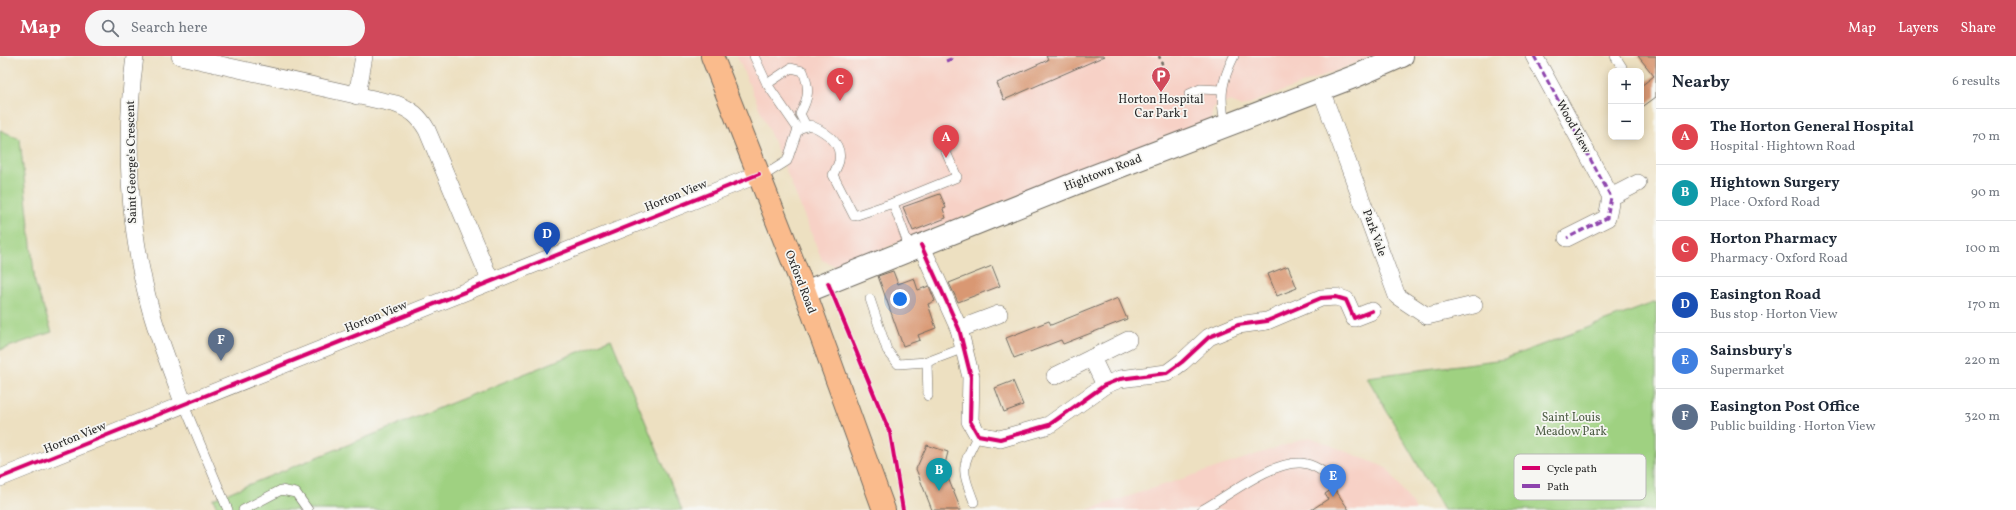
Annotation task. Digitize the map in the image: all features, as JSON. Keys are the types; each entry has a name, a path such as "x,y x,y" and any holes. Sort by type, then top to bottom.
{"main road":[{"name":"Oxford Road","path":"712,56 805,292 884,510"}],"street":[{"name":"Saint George's Crescent","path":"135,56 131,104 132,219 151,310 184,406"},
{"path":"180,56 409,109 421,120 490,282"},
{"path":"357,96 364,56"},
{"name":"Hightown Road","path":"805,292 916,247 1322,90 1402,56"},
{"name":"Wood View","path":"1534,56 1611,197"},
{"name":"Park Vale","path":"1322,90 1397,296 1427,316 1474,305"},
{"name":"Horton View","path":"0,478 760,176"},
{"path":"1567,238 1607,218 1611,197 1638,184"},
{"path":"916,247 959,329 971,377 970,421 978,435 1000,438 1049,426 1106,385 1120,379 1167,373 1182,362 1209,336 1238,325 1267,321 1322,298 1336,297 1346,300 1354,318 1372,311"},
{"path":"959,329 999,314"},
{"path":"1056,376 1128,340"},
{"path":"1092,358 1106,385"}],"lane":[{"path":"754,56 767,84 802,128"},
{"path":"1226,126 1222,111 1222,90 1234,56"},
{"path":"1615,56 1622,67"},
{"path":"760,176 787,161 802,128 800,114 806,102 809,86 803,71 791,68 767,84"},
{"path":"1189,94 1200,89 1222,90"},
{"path":"802,128 810,125 825,132 836,143 840,160 833,175 854,216 892,203 957,177 938,134"},
{"path":"892,203 916,247"},
{"path":"870,299 887,350 898,364 927,362 964,348"},
{"path":"927,362 928,396"},
{"path":"184,406 228,510"},
{"path":"974,502 964,476 965,460 978,435"},
{"path":"1202,510 1273,468 1301,463 1321,469 1333,480"},
{"path":"243,510 281,490 296,493 308,510"}],"path":[{"path":"1160,56 1166,74"}],"shaded area":[{"path":"737,56 1375,56 1241,107 1231,101 1213,108 1211,119 838,267 822,260 785,168"},
{"path":"1310,437 1387,468 1416,510 1087,510"}],"green space":[{"path":"0,130 20,139 35,283 52,332 0,350"},
{"name":"Saint Louis Meadow Park","path":"1656,302 1656,510 1444,510 1367,377 1504,359"},
{"path":"611,339 682,510 218,510 213,499"}],"building":[{"path":"1046,56 1105,56 1004,100 997,83 1048,60"},
{"path":"1638,56 1656,56 1656,97 1644,106 1644,84 1654,76"},
{"path":"940,194 946,208 943,209 946,218 913,231 903,207"},
{"path":"992,266 1000,286 958,302 949,283"},
{"path":"1288,266 1297,288 1277,296 1268,274"},
{"path":"893,271 898,284 914,278 918,290 929,286 935,301 928,304 936,328 918,335 920,340 903,346 878,276"},
{"path":"1118,298 1127,319 1063,344 1061,340 1014,358 1006,338 1049,321 1051,325"},
{"path":"1013,381 1023,405 1004,412 995,388"},
{"path":"927,445 948,452 944,468 961,510 932,510 916,469"},
{"path":"1334,488 1349,510 1311,510 1328,499 1325,494"}],"marked path":[{"path":"946,61 951,59 950,56"},
{"path":"1534,56 1611,197 1607,218 1567,238"}],"cycle path":[{"path":"0,478 759,174"},
{"path":"921,245 959,329 971,377 970,421 978,435 1000,439 1049,425 1105,385 1120,379 1167,373 1182,362 1209,337 1238,325 1267,321 1321,298 1336,297 1346,300 1354,318 1372,311"},
{"path":"828,283 890,433 903,510"}],"place":[{"name":"Horton Hospital Car Park 1","path":"1161,93"},
{"name":"Horton Pharmacy","path":"840,101"},
{"name":"The Horton General Hospital","path":"946,158"},
{"name":"Easington Road","path":"547,255"},
{"name":"Easington Post Office","path":"221,361"},
{"name":"Hightown Surgery","path":"939,491"},
{"name":"Sainsbury's","path":"1333,497"}]}
